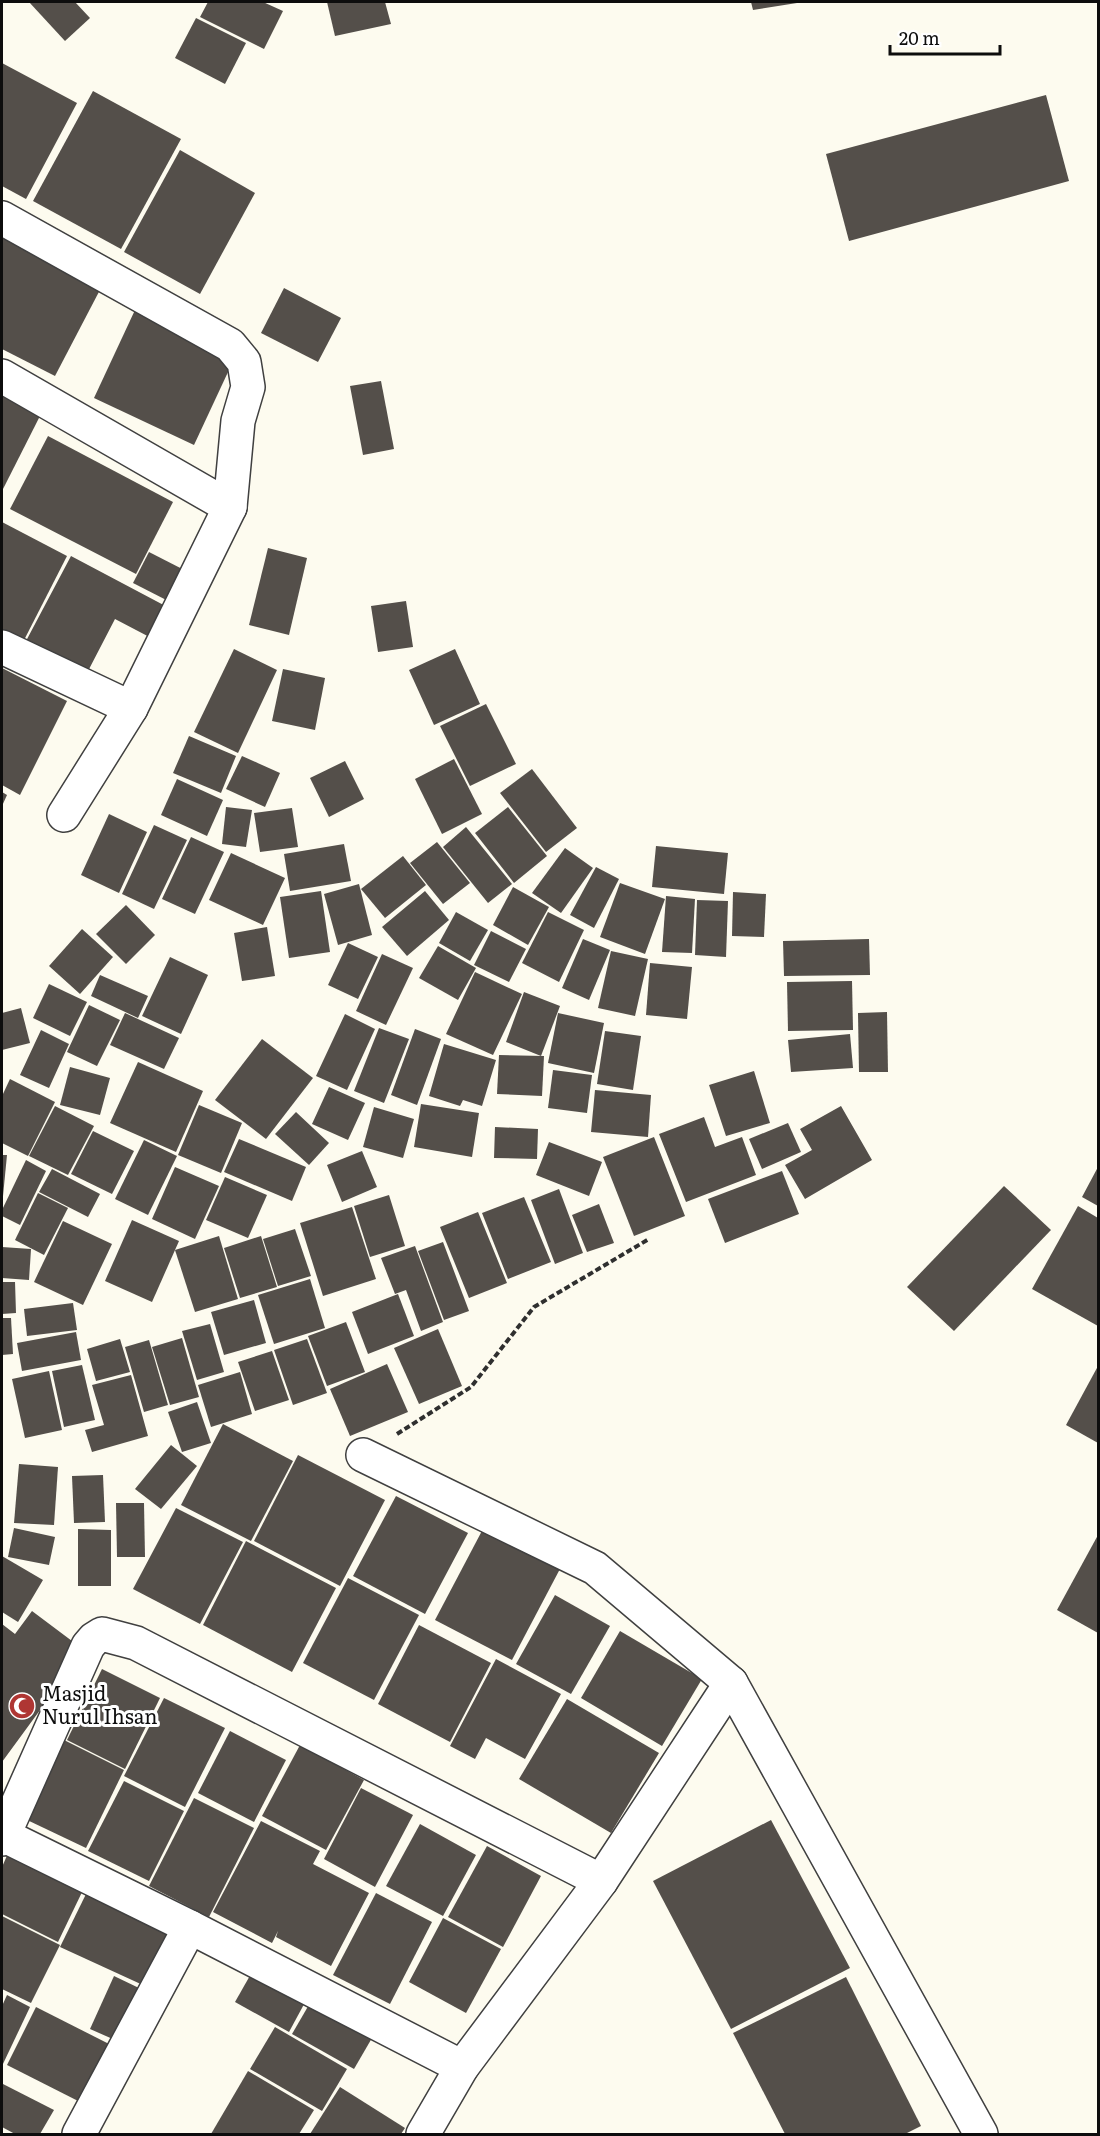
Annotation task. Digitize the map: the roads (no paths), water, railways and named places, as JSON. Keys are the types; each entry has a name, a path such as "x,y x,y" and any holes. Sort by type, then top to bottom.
{"street":[{"path":"2,218 230,345 244,362 248,387 238,421 230,507 131,708 64,815"},
{"path":"2,376 230,507"},
{"path":"2,647 131,708"},
{"path":"363,1455 595,1568 731,1683 981,2134"},
{"path":"462,2067 190,1927 2,1837 88,1646 102,1634 136,1642 601,1881"},
{"path":"423,2134 462,2067 601,1881 731,1683"},
{"path":"79,2134 190,1927"}],"place":[{"name":"Masjid Nurul Ihsan","path":"22,1706"}]}
